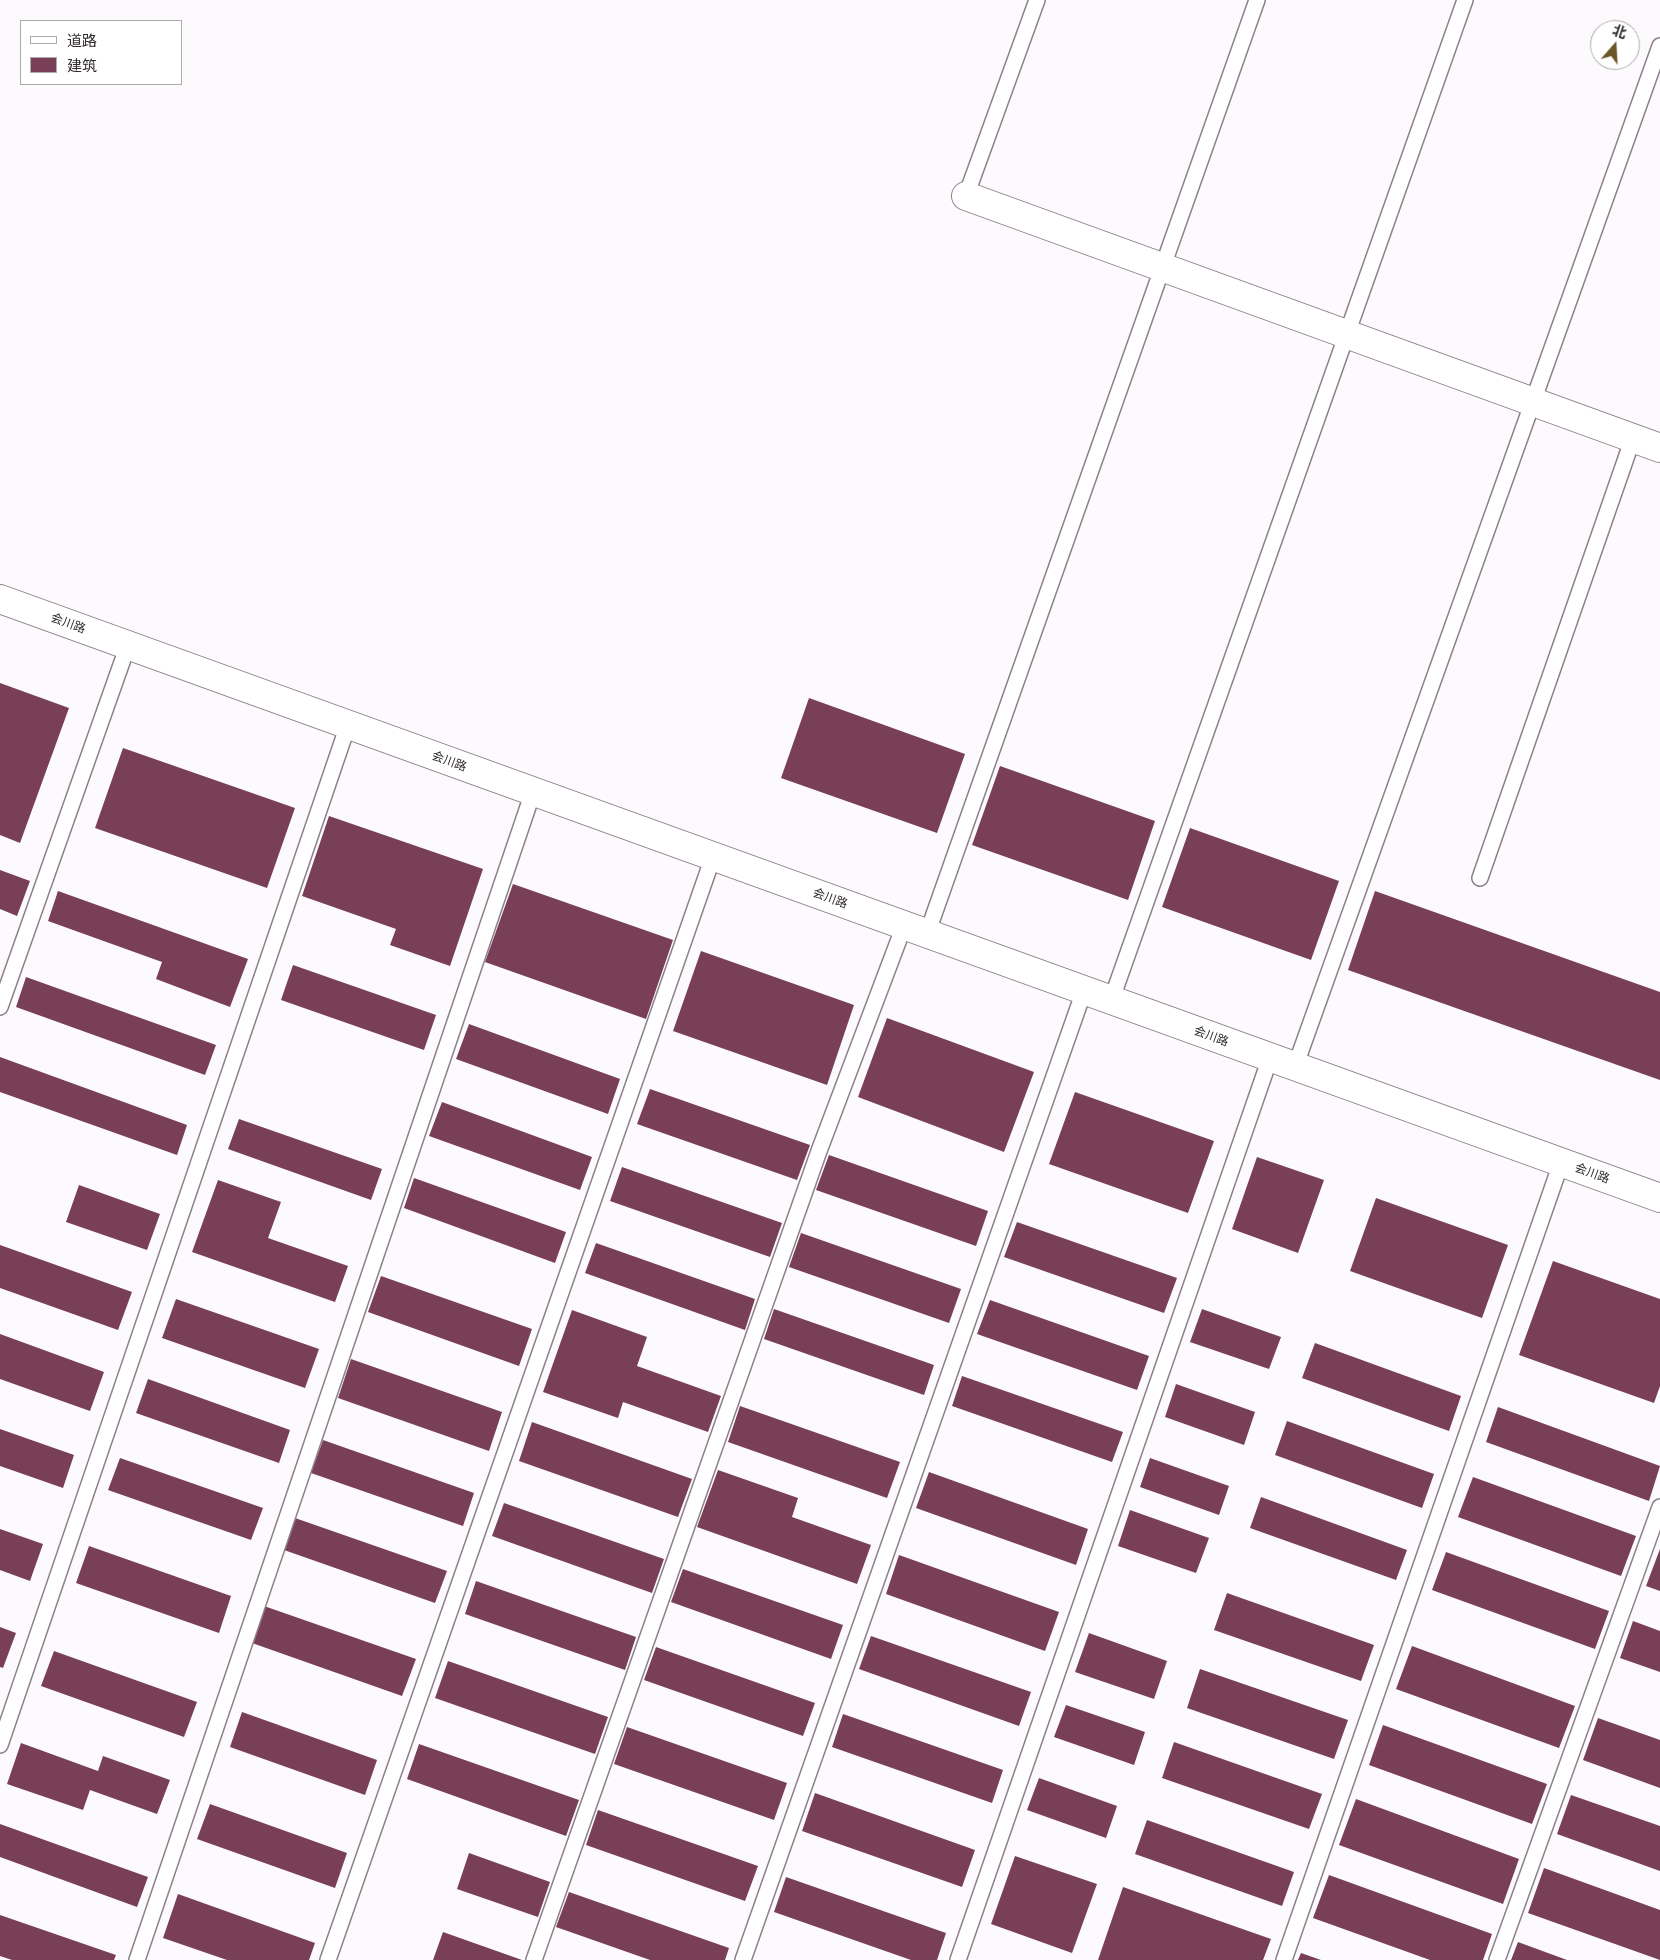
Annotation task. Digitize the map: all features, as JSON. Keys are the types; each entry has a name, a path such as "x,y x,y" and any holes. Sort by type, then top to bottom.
{"street":[{"path":"966,196 1660,448"},
{"name":"会川路","path":"0,599 1660,1198"}],"lane":[{"path":"966,196 1037,0"},
{"path":"534,1960 819,1151 916,930 1163,268 1257,0"},
{"path":"1111,1001 1465,0"},
{"path":"958,1960 1282,1063 1533,402 1660,46"},
{"path":"1480,878 1633,438"},
{"path":"0,1006 128,645"},
{"path":"0,1745 348,726"},
{"path":"137,1960 533,792"},
{"path":"328,1960 713,857"},
{"path":"743,1960 1084,991"},
{"path":"1284,1960 1561,1162"},
{"path":"1498,1960 1660,1507"}],"building":[{"path":"0,683 69,708 20,843 0,835"},
{"path":"809,698 965,754 937,833 781,778"},
{"path":"123,748 295,808 267,888 95,828"},
{"path":"1000,766 1155,821 1128,900 972,845"},
{"path":"329,816 483,869 450,966 390,945 396,929 302,896"},
{"path":"1190,828 1339,881 1311,960 1162,907"},
{"path":"0,870 30,881 17,916 0,909"},
{"path":"513,884 673,940 646,1019 485,962"},
{"path":"58,891 248,959 230,1007 156,979 162,962 48,921"},
{"path":"1375,891 1660,992 1660,1080 1348,970"},
{"path":"701,951 854,1005 827,1085 673,1031"},
{"path":"293,965 436,1015 424,1050 281,1000"},
{"path":"26,977 216,1045 205,1075 16,1007"},
{"path":"887,1018 1034,1072 1004,1152 858,1097"},
{"path":"469,1024 620,1079 608,1114 456,1059"},
{"path":"0,1057 187,1125 177,1155 0,1092"},
{"path":"650,1089 810,1145 797,1180 637,1124"},
{"path":"1075,1092 1214,1141 1188,1213 1049,1164"},
{"path":"442,1102 592,1157 580,1190 429,1136"},
{"path":"239,1119 382,1169 371,1200 228,1149"},
{"path":"829,1155 988,1211 976,1246 816,1190"},
{"path":"1257,1157 1324,1180 1298,1253 1232,1229"},
{"path":"622,1167 782,1223 770,1257 610,1201"},
{"path":"414,1178 566,1232 555,1263 404,1208"},
{"path":"218,1180 281,1202 268,1238 348,1266 335,1302 192,1252"},
{"path":"79,1185 160,1214 147,1250 66,1222"},
{"path":"1376,1198 1508,1245 1482,1318 1350,1271"},
{"path":"1017,1222 1177,1278 1164,1313 1004,1257"},
{"path":"801,1233 961,1289 949,1323 789,1267"},
{"path":"596,1243 755,1299 745,1330 585,1273"},
{"path":"0,1245 132,1292 118,1330 0,1288"},
{"path":"1553,1261 1660,1299 1660,1386 1654,1403 1519,1355"},
{"path":"381,1276 532,1329 519,1366 368,1312"},
{"path":"176,1299 319,1349 305,1388 162,1338"},
{"path":"990,1300 1149,1356 1137,1390 977,1334"},
{"path":"774,1309 934,1365 924,1395 764,1339"},
{"path":"1202,1309 1281,1337 1269,1369 1190,1342"},
{"path":"572,1310 647,1337 637,1366 721,1396 708,1432 623,1402 618,1418 543,1392"},
{"path":"0,1334 104,1372 90,1411 0,1379"},
{"path":"1315,1343 1461,1396 1449,1431 1302,1378"},
{"path":"351,1359 502,1412 489,1451 338,1398"},
{"path":"962,1376 1123,1432 1112,1462 952,1406"},
{"path":"148,1379 290,1430 279,1463 136,1413"},
{"path":"1176,1384 1255,1412 1244,1445 1165,1417"},
{"path":"740,1406 900,1462 887,1498 728,1442"},
{"path":"1498,1407 1660,1466 1649,1501 1486,1442"},
{"path":"1287,1421 1434,1474 1422,1508 1275,1455"},
{"path":"532,1422 692,1479 678,1517 519,1461"},
{"path":"0,1429 74,1455 63,1488 0,1466"},
{"path":"323,1440 474,1493 463,1526 311,1473"},
{"path":"120,1458 263,1508 251,1540 108,1490"},
{"path":"1150,1458 1229,1486 1219,1515 1140,1487"},
{"path":"718,1470 798,1498 792,1517 871,1545 857,1584 697,1527"},
{"path":"929,1472 1088,1529 1076,1565 916,1508"},
{"path":"1473,1477 1636,1536 1621,1576 1458,1517"},
{"path":"1261,1497 1407,1550 1396,1580 1250,1528"},
{"path":"504,1503 664,1559 652,1593 492,1536"},
{"path":"1130,1510 1209,1538 1196,1573 1118,1546"},
{"path":"295,1518 447,1571 435,1603 284,1550"},
{"path":"0,1529 43,1544 30,1581 0,1570"},
{"path":"89,1546 231,1596 219,1633 76,1583"},
{"path":"1660,1549 1660,1591 1646,1586"},
{"path":"1446,1552 1609,1611 1595,1649 1432,1590"},
{"path":"899,1555 1059,1612 1045,1651 886,1594"},
{"path":"683,1569 843,1625 831,1659 671,1602"},
{"path":"476,1581 636,1637 625,1670 465,1614"},
{"path":"1227,1593 1374,1645 1361,1681 1214,1630"},
{"path":"264,1606 416,1659 402,1696 252,1643"},
{"path":"1633,1621 1660,1631 1660,1672 1620,1658"},
{"path":"0,1627 16,1633 3,1668 0,1667"},
{"path":"1089,1633 1167,1661 1154,1699 1075,1672"},
{"path":"871,1636 1031,1692 1019,1726 859,1669"},
{"path":"1412,1646 1575,1706 1559,1748 1396,1689"},
{"path":"656,1647 815,1703 803,1736 644,1680"},
{"path":"54,1651 197,1702 184,1737 41,1686"},
{"path":"448,1661 608,1717 595,1754 435,1698"},
{"path":"1200,1669 1348,1720 1334,1759 1187,1708"},
{"path":"1066,1705 1145,1732 1134,1765 1054,1737"},
{"path":"242,1712 377,1760 365,1795 230,1747"},
{"path":"843,1714 1003,1770 992,1803 832,1747"},
{"path":"1598,1718 1660,1740 1660,1788 1583,1760"},
{"path":"1383,1725 1547,1784 1532,1824 1369,1765"},
{"path":"627,1727 787,1783 774,1820 614,1764"},
{"path":"1174,1742 1322,1794 1309,1829 1162,1778"},
{"path":"21,1743 98,1771 103,1756 170,1780 157,1814 90,1790 83,1810 7,1784"},
{"path":"419,1744 579,1800 566,1836 407,1779"},
{"path":"1039,1778 1117,1806 1106,1838 1027,1810"},
{"path":"815,1793 975,1850 962,1887 802,1831"},
{"path":"1571,1795 1660,1826 1660,1871 1557,1834"},
{"path":"1356,1799 1519,1859 1503,1904 1339,1845"},
{"path":"210,1804 347,1853 335,1888 197,1839"},
{"path":"598,1810 758,1866 745,1901 586,1845"},
{"path":"1147,1820 1294,1872 1282,1906 1135,1854"},
{"path":"0,1824 148,1877 137,1907 0,1857"},
{"path":"469,1853 550,1882 538,1917 457,1889"},
{"path":"1015,1856 1097,1884 1072,1953 991,1924"},
{"path":"1544,1868 1660,1910 1660,1960 1528,1913"},
{"path":"1329,1875 1492,1934 1483,1960 1430,1960 1313,1918"},
{"path":"786,1877 946,1933 937,1960 911,1960 774,1912"},
{"path":"1123,1887 1271,1939 1263,1960 1098,1960"},
{"path":"569,1892 729,1948 725,1960 650,1960 556,1927"},
{"path":"178,1894 315,1943 309,1960 227,1960 163,1938"},
{"path":"0,1915 116,1955 114,1960 12,1960 0,1956"},
{"path":"443,1932 522,1960 433,1960"},
{"path":"1518,1942 1567,1960 1511,1960"},
{"path":"1301,1953 1321,1960 1298,1960"}]}
